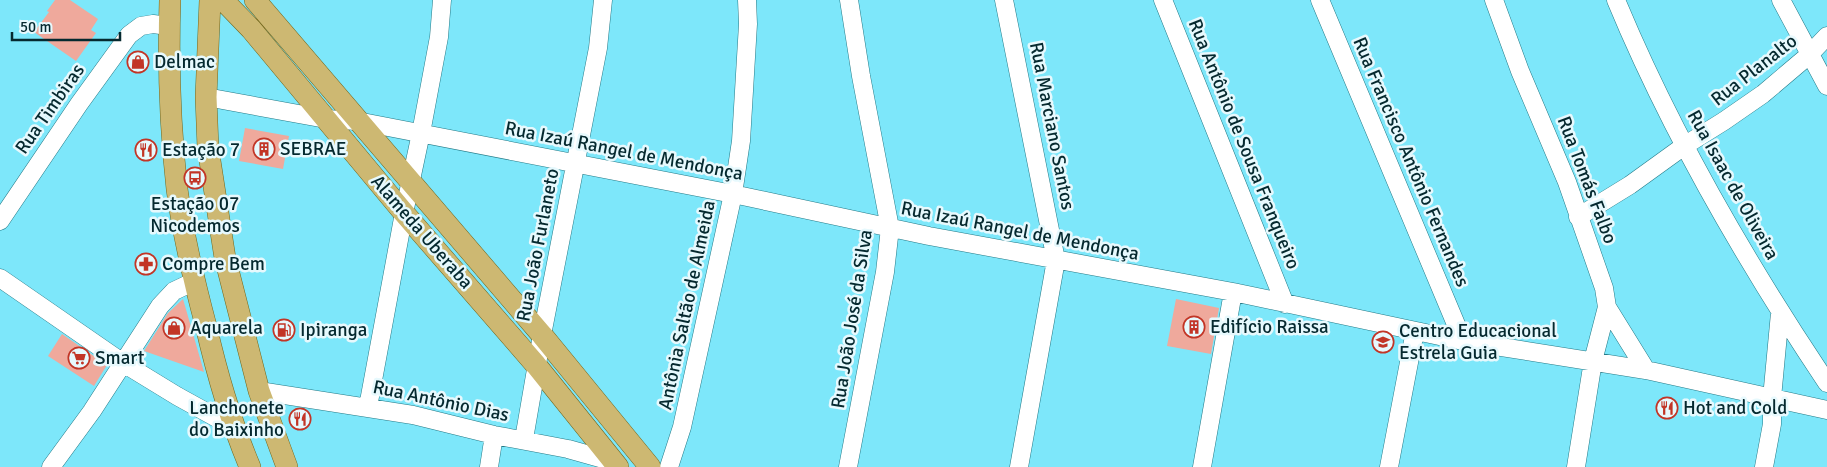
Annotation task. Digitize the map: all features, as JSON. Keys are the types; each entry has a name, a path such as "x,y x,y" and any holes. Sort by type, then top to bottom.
{"main road":[{"path":"170,0 169,26 173,149 178,191 194,281 221,385 250,467"},
{"path":"210,0 206,97 208,148 225,258 259,391 287,467"},
{"name":"Alameda Uberaba","path":"223,0 251,29 536,366 616,464"},
{"name":"Alameda Uberaba","path":"255,0 542,336 649,467 661,467"}],"street":[{"path":"368,407 439,37 442,0"},
{"name":"Rua João Furlaneto","path":"524,439 536,366 598,48 603,0"},
{"name":"Antônia Saltão de Almeida","path":"669,467 682,427 733,194 741,141 748,24 747,0"},
{"name":"Rua João José da Silva","path":"848,467 885,272 890,228 861,76 849,0"},
{"name":"Rua Marciano Santos","path":"1004,0 1056,260 1019,467"},
{"name":"Rua Antônio de Sousa Franqueiro","path":"1163,0 1285,304"},
{"name":"Rua Francisco Antônio Fernandes","path":"1320,0 1463,341"},
{"name":"Rua Tomás Falbo","path":"1494,0 1520,71 1567,182 1601,279 1607,307 1646,370"},
{"name":"Rua Isaac de Oliveira","path":"1616,0 1684,146 1780,313 1827,383"},
{"path":"1780,0 1827,86"},
{"name":"Rua Timbiras","path":"0,221 79,104 129,35 141,26 153,24 169,26"},
{"name":"Rua Planalto","path":"1578,217 1630,185 1684,146 1724,122 1763,94 1809,55 1827,36"},
{"name":"Rua Izaú Rangel de Mendonça","path":"206,97 326,119 357,120 733,194 890,228 1233,292 1463,341 1646,370 1827,410"},
{"path":"0,278 124,363 177,396 235,428"},
{"path":"51,467 92,411 167,298 174,291 194,281"},
{"path":"1202,467 1233,292"},
{"path":"1576,467 1593,361 1607,307"},
{"path":"1764,467 1772,424 1772,398 1780,313"},
{"path":"1389,467 1415,331"},
{"name":"Rua Antônio Dias","path":"259,391 413,415 494,435 524,439 616,464"},
{"path":"489,467 494,435"}],"building":[{"path":"55,0 70,0 98,19 91,30 96,33 76,61 34,32 49,12 47,11"},
{"name":"SEBRAE","path":"245,128 289,136 283,169 239,161"},
{"name":"Aquarela","path":"183,299 204,372 144,351 168,313"},
{"name":"Edifício Raissa","path":"1176,299 1219,308 1211,354 1167,346"},
{"name":"Smart","path":"62,334 107,365 94,386 48,356"}],"place":[{"name":"Delmac","path":"138,62"},
{"name":"SEBRAE","path":"264,149"},
{"name":"Estação 7","path":"146,150"},
{"name":"Estação 07 Nicodemos","path":"195,178"},
{"name":"Compre Bem","path":"146,264"},
{"name":"Edifício Raissa","path":"1194,327"},
{"name":"Aquarela","path":"174,328"},
{"name":"Ipiranga","path":"284,330"},
{"name":"Centro Educacional Estrela Guia","path":"1383,342"},
{"name":"Smart","path":"79,358"},
{"name":"Hot and Cold","path":"1667,408"},
{"name":"Lanchonete do Baixinho","path":"300,419"}]}
